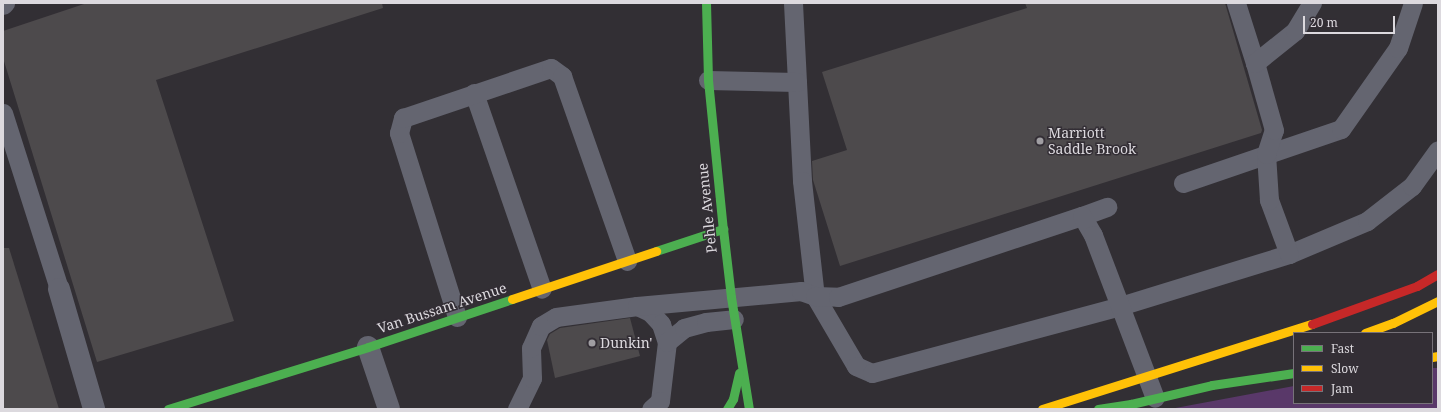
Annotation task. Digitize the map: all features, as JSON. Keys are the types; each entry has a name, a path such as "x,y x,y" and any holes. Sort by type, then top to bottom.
{"main road":[{"name":"Pehle Avenue","path":"706,3 708,80 723,229 734,319 749,409"},
{"name":"Van Bussam Avenue","path":"168,409 368,347 723,229"},
{"path":"1042,409 1340,315 1417,286 1438,274"},
{"path":"1368,332 1393,323 1438,301"},
{"path":"727,409 733,399 741,366"},
{"path":"1212,385 1264,368"},
{"path":"1098,409 1212,385 1293,373"}],"street":[{"path":"59,289 94,409"},
{"path":"368,347 388,409"}],"lane":[{"path":"793,3 802,181 815,296 856,366 872,373 1120,306 1289,254 1367,221 1412,186 1438,150"},
{"path":"1236,3 1274,130 1266,154 1269,200 1289,254"},
{"path":"1254,63 1295,31 1312,3"},
{"path":"1184,183 1341,129 1398,48 1413,3"},
{"path":"457,318 399,133 403,118 551,68 562,76 627,261"},
{"path":"708,80 797,82"},
{"path":"474,94 542,289"},
{"path":"3,113 59,289"},
{"path":"517,409 532,378 531,348 541,326 556,317 637,306 801,291 815,296 838,297 1107,207"},
{"path":"1082,216 1093,235 1156,398"},
{"path":"637,306 650,312 661,324 667,342 660,401 651,409"},
{"path":"667,342 684,328 706,322 734,319"}],"shaded area":[{"path":"1433,368 1438,368 1438,409 1170,409 1293,386 1293,404 1433,404"}],"building":[{"path":"87,3 382,3 383,8 156,80 234,321 97,362 3,58 3,31"},
{"name":"Marriott Saddle Brook","path":"1025,3 1225,3 1262,130 1261,133 840,266 813,180 812,161 847,150 822,72 1027,8"},
{"path":"3,248 9,248 59,409 3,409"},
{"name":"Dunkin'","path":"630,318 640,356 555,378 547,340 550,334 560,328"}],"traffic: fast":[{"path":"706,3 708,80 723,229 731,297 749,409"},
{"path":"656,251 723,229"},
{"path":"168,409 368,347 512,299"},
{"path":"727,409 733,399 739,373"},
{"path":"1098,409 1131,404 1212,385 1293,373"}],"traffic: slow":[{"path":"512,299 656,251"},
{"path":"1368,332 1393,323 1438,301"},
{"path":"1042,409 1312,324"},
{"path":"1433,357 1438,356"}],"traffic: jam":[{"path":"1312,324 1417,286 1438,274"}],"place":[{"name":"Marriott Saddle Brook","path":"1040,141"},
{"name":"Dunkin'","path":"592,343"}]}
